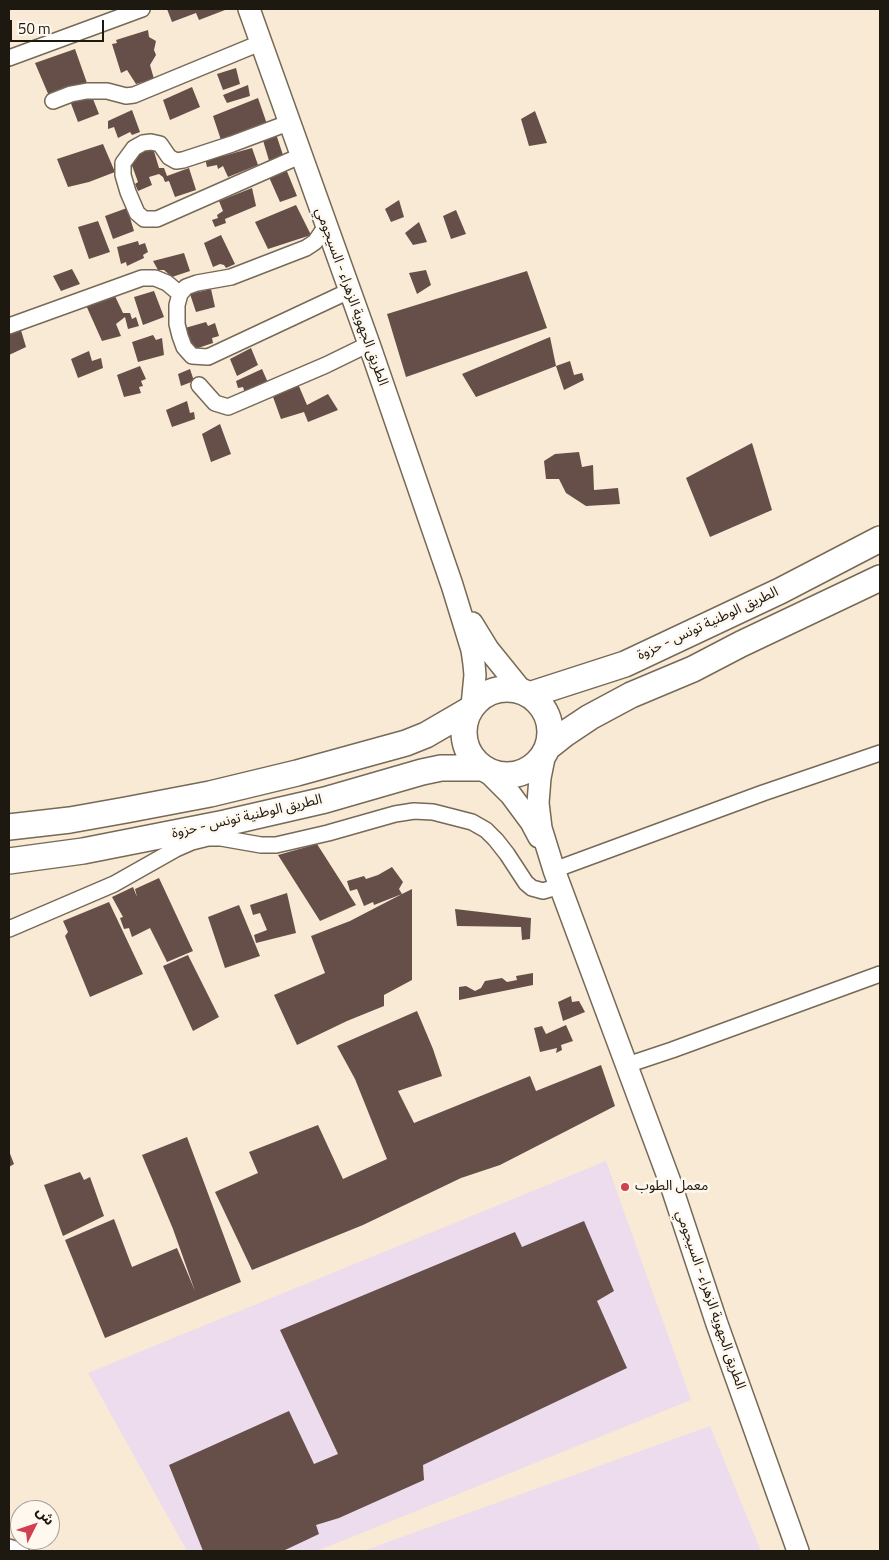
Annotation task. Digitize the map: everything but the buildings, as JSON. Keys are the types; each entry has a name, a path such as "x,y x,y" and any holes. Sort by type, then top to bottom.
{"highway":[{"name":"الطريق الوطنية تونس - حزوة","path":"526,693 625,664 780,591 880,539"},
{"path":"546,751 550,733 548,718 541,705 526,693 508,689 494,690 482,696 471,708 464,722 466,748 473,760 485,769 499,775 513,775 526,771 537,764 546,751 566,733 590,717 880,578"},
{"path":"9,827 70,820 145,807 298,773 406,743 426,735 471,708"},
{"name":"الطريق الوطنية تونس - حزوة","path":"9,861 91,850 225,823 325,800 441,768 485,769"}],"main road":[{"name":"الطريق الجهوية الزهراء - السيجومي","path":"248,9 369,344 452,585 474,664 475,675 471,708"},
{"name":"الطريق الجهوية الزهراء - السيجومي","path":"452,585 488,650 526,693"},
{"name":"الطريق الجهوية الزهراء - السيجومي","path":"546,751 540,778 538,803 541,828 554,869 670,1182 717,1324 798,1551"},
{"name":"الطريق الجهوية الزهراء - السيجومي","path":"485,769 511,795 531,822 554,869"}],"street":[{"path":"9,58 142,9"},
{"path":"53,101 87,90 126,96 134,95 260,43"},
{"path":"288,123 232,144 176,161 169,157 160,144 143,143 134,148 123,163 123,175 128,192 137,213 144,219 157,219 300,156"},
{"path":"326,226 315,242 306,248 231,276 186,287 180,294 177,305 177,324 180,336 184,347 192,356 208,357 349,291"},
{"path":"9,326 142,278 155,278 167,283 180,294"},
{"path":"199,385 215,403 228,407 317,369 369,344"},
{"path":"9,930 114,884 192,842 208,838 221,838 261,845 276,845 395,814 414,811 443,814 472,822 486,830 508,854 526,883 537,891 543,891 554,869 763,793 880,753"},
{"path":"627,1065 880,974"},
{"path":"9,1547 21,1551"}],"shaded area":[{"path":"606,1161 691,1400 317,1551 187,1551 88,1373"},
{"path":"710,1426 761,1551 363,1551"}],"place":[{"name":"معمل الطوب","path":"625,1187"}]}
